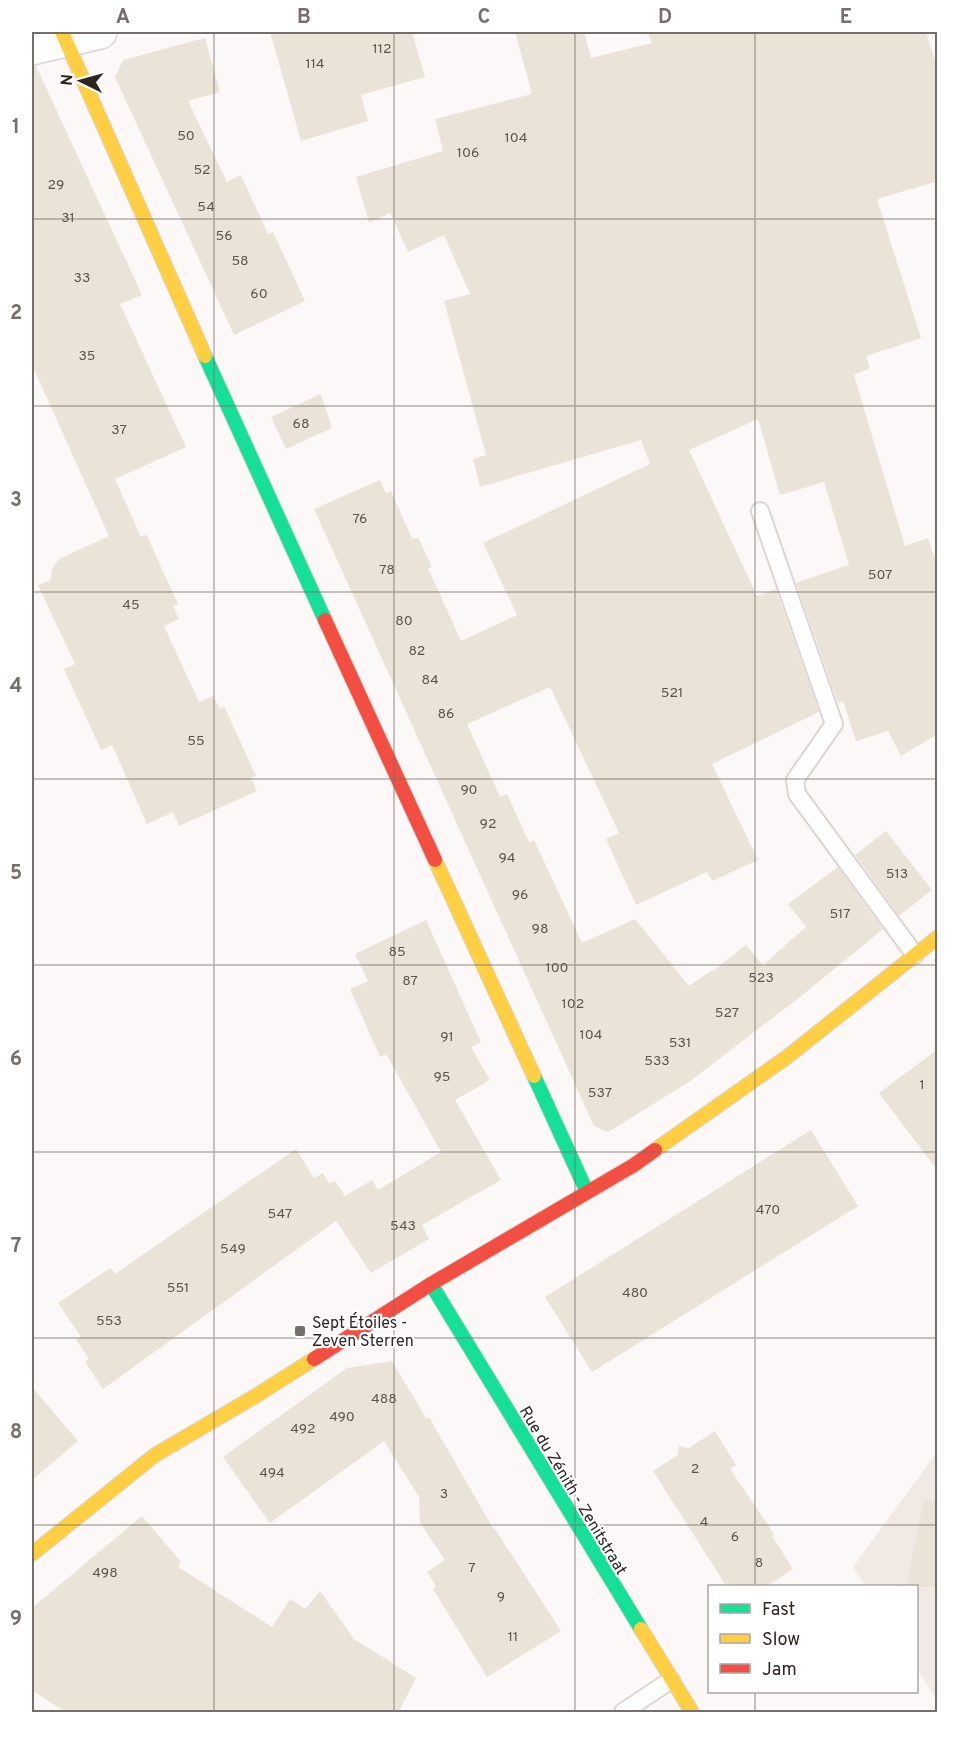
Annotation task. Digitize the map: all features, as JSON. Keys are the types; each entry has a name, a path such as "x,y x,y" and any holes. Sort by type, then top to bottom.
{"street":[{"path":"32,48 63,36 100,32"},
{"path":"63,36 246,448 587,1192"},
{"path":"32,1554 155,1455 254,1397 430,1284 634,1165 787,1057 938,937"},
{"name":"Rue du Zénith - Zenitstraat","path":"430,1284 692,1713"}],"lane":[{"path":"760,512 834,724 795,780 797,794 915,955"},
{"path":"623,1713 671,1680"}],"shaded area":[{"path":"937,1452 937,1701 918,1670 918,1585 864,1585 853,1567"}],"building":[{"path":"270,32 412,32 425,77 361,95 368,121 301,141"},
{"path":"515,32 584,32 591,58 652,43 648,32 926,32 938,70 938,181 877,199 921,338 866,356 870,368 854,375 905,546 928,538 938,568 938,734 901,756 888,731 856,741 843,701 838,703 796,583 849,565 824,482 780,495 758,419 689,450 757,596 776,589 819,712 712,764 758,860 712,881 707,872 636,905 606,839 619,833 550,687 467,724 500,797 507,794 529,842 534,840 582,943 635,919 689,986 713,971 746,945 763,965 806,927 788,904 838,867 883,929 800,997 689,1082 608,1132 594,1126 314,509 380,480 386,493 391,491 412,539 418,537 432,567 428,568 461,641 517,615 483,543 650,464 641,440 480,487 473,459 486,455 444,301 470,294 444,235 408,252 390,213 369,223 356,177 443,151 435,119 532,94"},
{"path":"205,38 220,92 188,101 227,182 241,175 268,234 273,232 305,301 234,335 115,77 123,60"},
{"path":"32,66 36,66 142,295 120,304 186,447 115,479 141,537 146,534 178,604 173,606 179,619 164,626 199,702 213,696 220,709 224,706 256,776 251,778 257,791 179,826 173,812 147,824 112,745 101,750 64,669 75,664 38,585 51,580 52,569 59,559 109,536 32,365"},
{"path":"321,394 332,428 286,449 271,417"},
{"path":"886,831 932,890 899,916 855,855"},
{"path":"426,920 481,1042 471,1047 490,1080 455,1100 501,1180 422,1225 429,1239 371,1273 336,1221 103,1389 85,1362 89,1359 76,1340 81,1337 58,1303 110,1268 115,1274 296,1149 314,1178 323,1173 329,1183 335,1181 345,1196 372,1180 378,1190 441,1152 386,1054 380,1057 350,989 368,981 355,954"},
{"path":"938,1049 938,1171 879,1093"},
{"path":"811,1130 858,1206 592,1372 545,1297"},
{"path":"392,1361 426,1418 429,1417 494,1530 561,1631 487,1677 433,1589 436,1586 427,1572 445,1560 420,1523 419,1497 384,1441 270,1523 223,1457 347,1368"},
{"path":"32,1387 78,1441 32,1480"},
{"path":"715,1431 736,1465 730,1469 774,1534 772,1536 793,1569 769,1585 726,1585 653,1471 678,1455 679,1446 689,1448"},
{"path":"924,1500 938,1502 938,1587 906,1585"},
{"path":"142,1516 181,1562 178,1567 272,1627 290,1599 305,1609 320,1591 354,1639 416,1678 398,1713 67,1713 32,1690 32,1608"}],"traffic: fast":[{"path":"205,356 325,620"},
{"path":"534,1076 587,1192"},
{"path":"431,1284 641,1629"}],"traffic: slow":[{"path":"62,32 205,356"},
{"path":"435,860 534,1076"},
{"path":"655,1150 787,1057 938,937"},
{"path":"32,1554 155,1455 314,1359"},
{"path":"641,1629 692,1712"}],"traffic: jam":[{"path":"325,620 435,860"},
{"path":"314,1359 431,1284 634,1165 655,1150"}],"place":[{"name":"Sept Étoiles - Zeven Sterren","path":"300,1331"}]}
